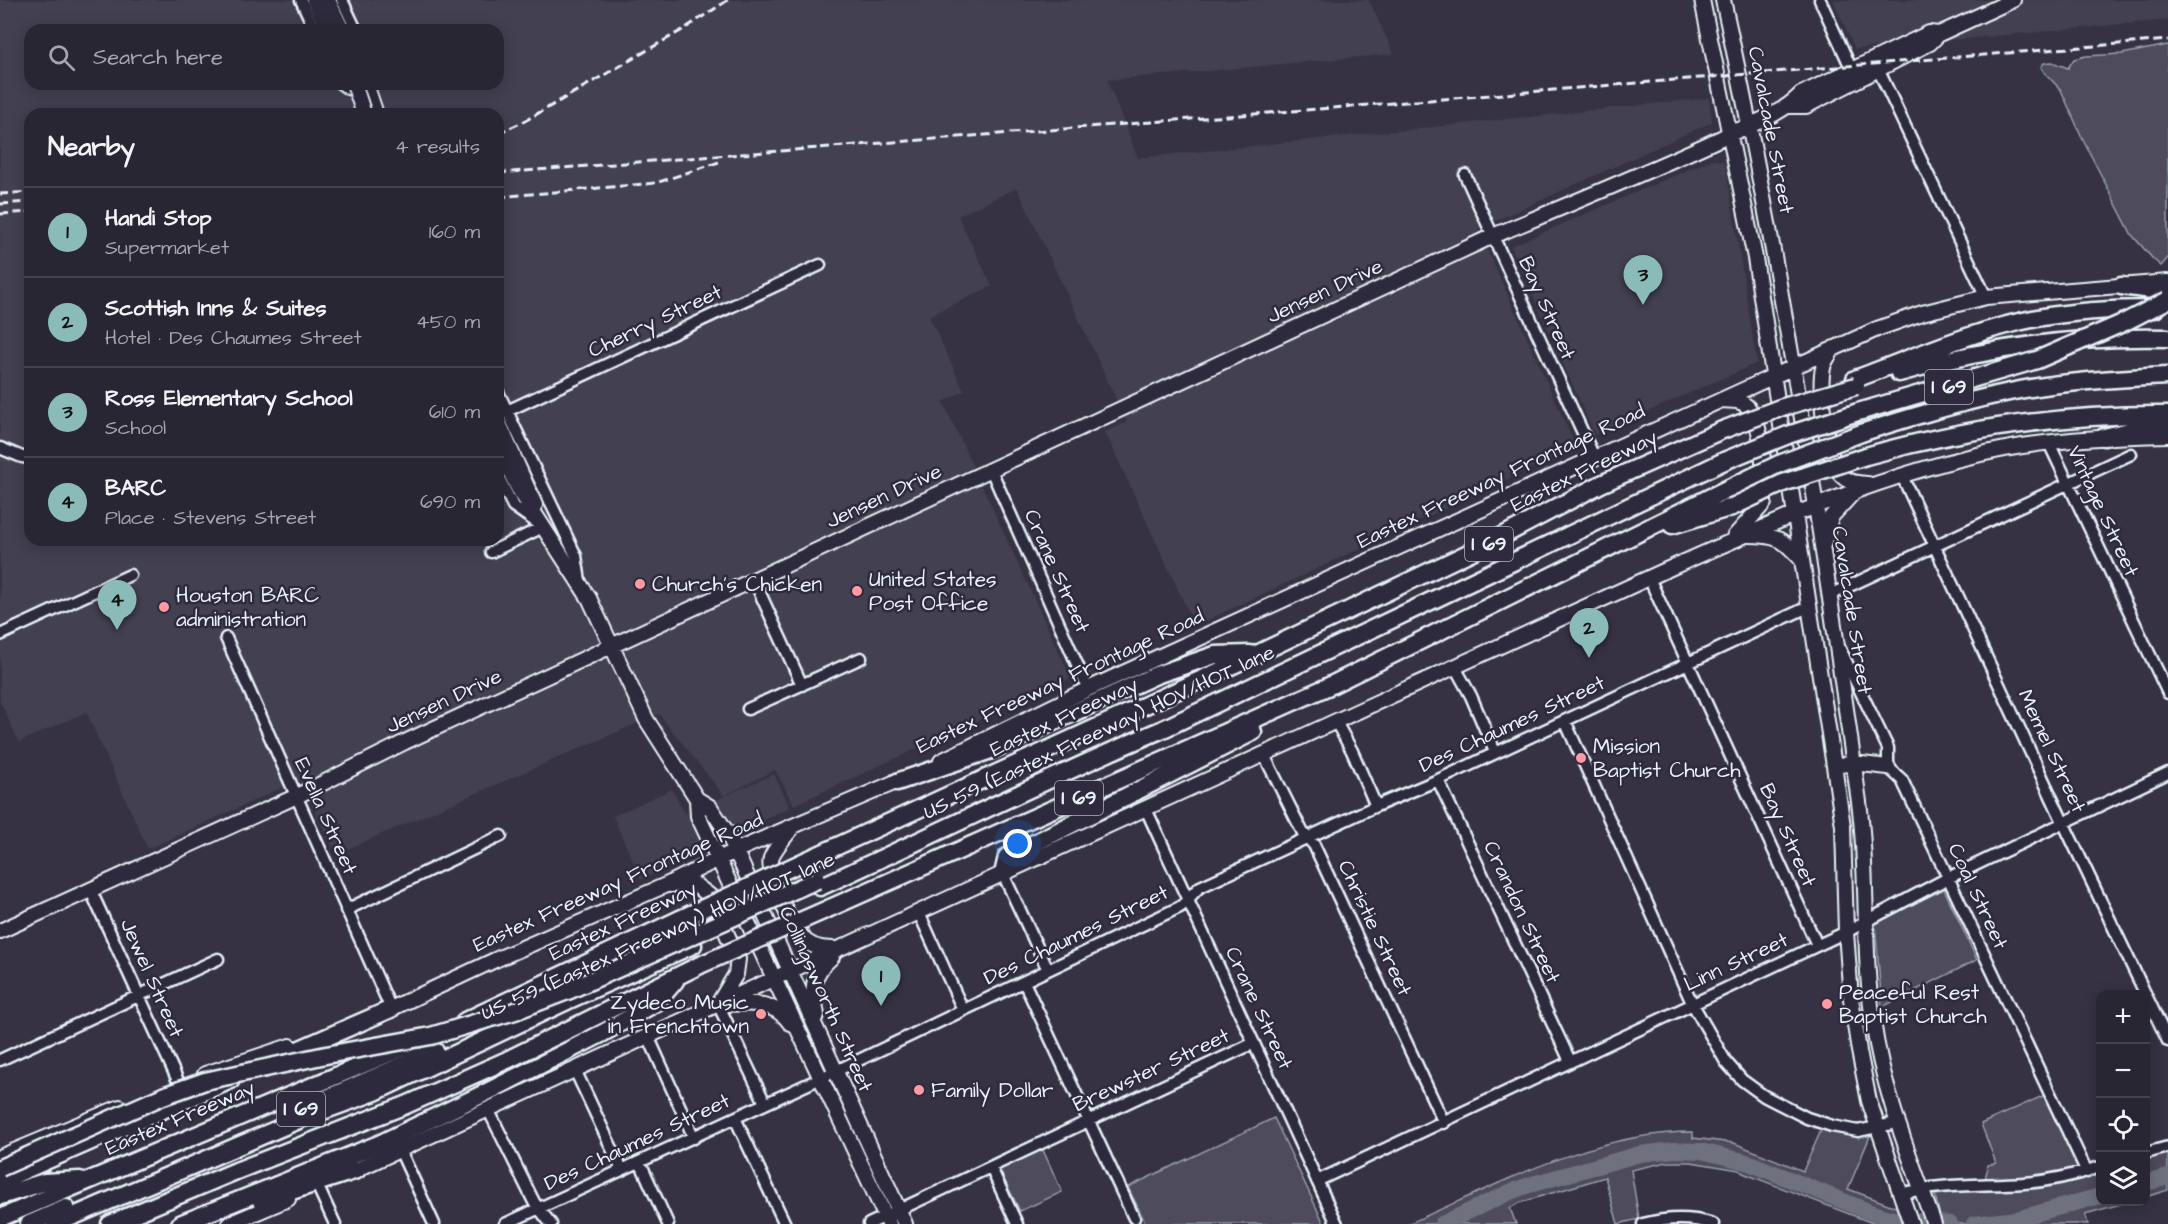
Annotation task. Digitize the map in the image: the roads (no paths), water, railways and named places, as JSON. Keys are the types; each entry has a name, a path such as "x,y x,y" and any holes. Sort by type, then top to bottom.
{"highway":[{"path":"2121,286 2168,292"},
{"name":"US 59 (Eastex Freeway) HOV/HOT lane","path":"55,1224 301,1119 375,1092 569,1000 693,945 818,884 969,819 1075,766 1163,729 1724,460 1788,435 1858,412 2037,360 2125,322 2168,300"},
{"path":"1855,382 1968,337 2036,318 2103,310 2168,309"},
{"name":"Eastex Freeway","path":"0,1218 464,1022 680,918 1257,654 1489,543 1601,484 1720,431 1855,382 2009,347 2109,338 2168,338"},
{"name":"I 69","path":"111,1224 406,1105 507,1060 700,965 1278,710 1779,464 1864,432 1953,406 2026,389 2120,378 2168,376"},
{"path":"1622,541 1732,507 1783,483 1866,456 1929,439 1982,429 2085,417 2168,415"},
{"path":"2104,437 2168,422"},
{"path":"897,782 994,749 1156,675 1215,655 1257,654"},
{"path":"1003,874 1007,857 1257,730 1278,710"},
{"name":"Eastex Freeway","path":"29,1224 377,1077 570,990 818,884"},
{"path":"180,1224 379,1144 603,1033 657,1002 681,975"},
{"path":"0,1168 163,1096 205,1081 326,1055 431,1036 487,1020 570,990"},
{"path":"0,1181 391,1010"},
{"path":"166,1201 191,1174 272,1135 375,1092"},
{"path":"192,1224 357,1170"},
{"path":"0,1196 45,1182 93,1179"}],"main road":[{"path":"314,0 325,24"},
{"path":"328,0 339,24"},
{"name":"Cavalcade Street","path":"1702,0 1755,258 1843,826 1846,932 1855,1025 1869,1101 1911,1224"},
{"name":"Cavalcade Street","path":"1723,0 1775,255 1835,640 1862,838 1865,921 1873,1022 1884,1080 1896,1123 1934,1224"},
{"name":"Jensen Drive","path":"1789,106 1806,106 1930,43 1939,34 2013,0"},
{"name":"Jensen Drive","path":"0,931 297,796 405,742 1493,236 1639,175 1729,134 1789,106 1801,94 1929,33 1939,34"},
{"path":"356,90 362,108"},
{"path":"367,90 374,108"},
{"path":"1755,258 1775,255"},
{"name":"Eastex Freeway Frontage Road","path":"0,1157 178,1083 391,1010 495,960 666,885 735,851 897,782 1088,689 1835,346 1898,321 1986,297 2146,282 2168,282"},
{"path":"1835,346 1823,365 1820,387 1831,459 1840,475 1849,482 1873,485"},
{"path":"1719,400 1742,402 1752,412 1765,469 1764,503 1730,541"},
{"name":"Collingsworth Street","path":"504,421 543,527"},
{"path":"230,1224 357,1170 1730,541 1794,514 1855,490 1969,457 2049,442 2168,435"},
{"name":"Collingsworth Street","path":"504,460 518,489 581,585 603,624 646,719 697,799 710,807 728,834 905,1224"},
{"path":"1821,550 1832,517 1855,490"},
{"path":"1744,535 1768,535 1780,539 1801,559"},
{"path":"1834,766 1853,763 1888,767"},
{"name":"Collingsworth Street","path":"697,799 698,816 887,1220"},
{"path":"794,826 771,859 770,867 775,885 788,913 805,940 822,948 840,949"},
{"path":"666,885 693,884 710,896 738,959 736,974 718,1004"},
{"path":"822,1041 813,981 823,964 840,949"},
{"path":"718,1004 755,1003 771,1007 784,1015 802,1040"},
{"path":"1855,1025 1873,1022"}],"street":[{"path":"301,0 312,24"},
{"path":"342,0 353,24"},
{"path":"1820,0 1852,70"},
{"path":"1878,69 1986,297"},
{"name":"Bay Street","path":"1465,175 1594,457"},
{"name":"Cherry Street","path":"504,415 820,266"},
{"name":"Collingsworth Street","path":"504,420 576,556 581,585"},
{"name":"Vintage Street","path":"2049,442 2168,693"},
{"path":"0,448 24,458"},
{"path":"1828,596 2131,454"},
{"name":"Crane Street","path":"991,470 1088,689"},
{"name":"Memel Street","path":"1902,476 2168,1041"},
{"name":"Collingsworth Street","path":"504,489 513,506 543,527"},
{"path":"504,546 543,527"},
{"path":"491,552 503,546"},
{"path":"0,635 130,575"},
{"name":"Bay Street","path":"1649,578 1816,945"},
{"path":"754,580 801,685"},
{"name":"Des Chaumes Street","path":"505,1224 694,1138 1180,908 1200,887 1438,780 1808,607"},
{"name":"Evella Street","path":"226,638 391,1010"},
{"name":"Coal Street","path":"1835,640 1888,748 1888,767 1902,780 2087,1172"},
{"path":"748,709 861,658"},
{"path":"1455,667 1471,696 1496,752"},
{"path":"1565,721 1692,1004 1726,1062 1742,1080 1764,1096 1807,1118 1858,1131 1896,1123"},
{"path":"1335,722 1377,806"},
{"name":"Christie Street","path":"1264,754 1303,833 1314,845 1444,1123"},
{"name":"Linn Street","path":"1317,1181 1846,932 1948,878 2168,773"},
{"name":"Crandon Street","path":"1438,780 1570,1061"},
{"name":"Crane Street","path":"1146,809 1337,1224"},
{"path":"346,910 501,836"},
{"path":"1003,874 1048,970"},
{"name":"Jewel Street","path":"90,889 178,1083"},
{"path":"919,913 963,1011"},
{"path":"0,1060 218,959"},
{"path":"1024,982 1134,1218"},
{"path":"718,1004 765,1103"},
{"path":"648,1036 694,1138"},
{"name":"Brewster Street","path":"869,1224 887,1220 899,1210 1254,1043"},
{"path":"575,1070 622,1170"},
{"path":"488,1109 534,1202 551,1224"},
{"path":"735,1118 785,1224"},
{"path":"2150,1152 2168,1146"},
{"path":"400,1150 434,1224"},
{"path":"640,1162 668,1224"},
{"path":"991,1168 1017,1224"},
{"path":"1900,1194 1921,1188 2026,1183 2071,1177 2096,1169"},
{"path":"318,1187 335,1224"},
{"path":"1643,1224 1670,1220 1691,1220 1713,1224"}],"waterway":[{"path":"1442,1224 1529,1185 1640,1154 1674,1150 1701,1151 1747,1162 1892,1219 1950,1224"},
{"path":"2150,1182 2168,1177"},
{"path":"1974,1224 2017,1219 2096,1197"}],"railway":[{"path":"504,130 523,122 684,29 728,0"},
{"path":"504,173 2168,40"},
{"path":"504,196 656,183 722,161"},
{"path":"0,194 24,192"},
{"path":"0,204 24,202"},
{"path":"0,214 24,212"}],"place":[{"name":"Ross Elementary School","path":"1643,305"},
{"name":"Church's Chicken","path":"640,584"},
{"name":"United States Post Office","path":"857,591"},
{"name":"Houston BARC administration","path":"164,607"},
{"name":"BARC","path":"117,630"},
{"name":"Scottish Inns & Suites","path":"1589,658"},
{"name":"Mission Baptist Church","path":"1581,758"},
{"name":"Peaceful Rest Baptist Church","path":"1827,1004"},
{"name":"Handi Stop","path":"881,1006"},
{"name":"Zydeco Music in Frenchtown","path":"761,1014"},
{"name":"Family Dollar","path":"919,1090"}]}
